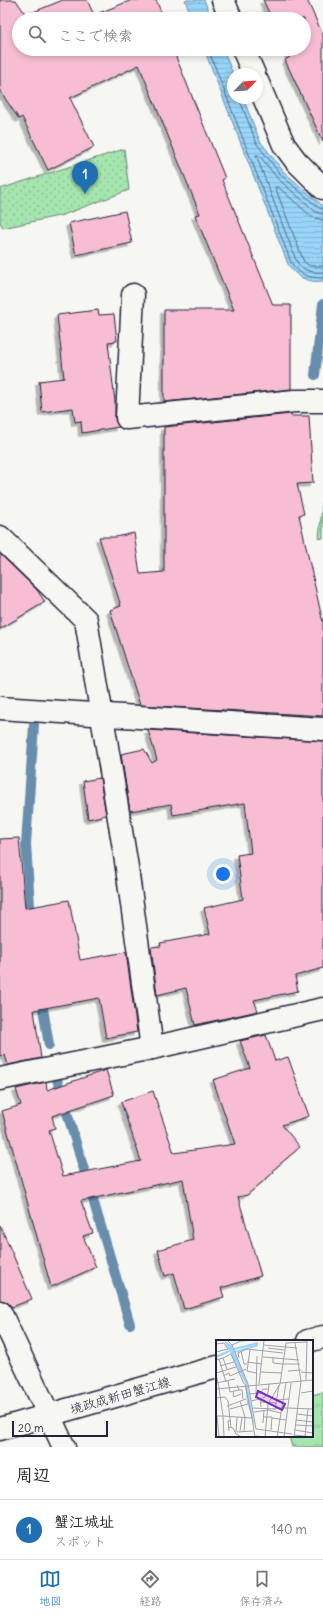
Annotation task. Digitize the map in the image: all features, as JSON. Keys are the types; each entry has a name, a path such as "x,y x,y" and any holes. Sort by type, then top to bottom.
{"street":[{"path":"223,0 228,12"},
{"path":"246,56 251,68"},
{"path":"263,95 284,145 296,161 323,188"},
{"path":"133,296 127,418 295,401 323,401"},
{"path":"0,537 86,620 126,861 152,1048"},
{"path":"0,708 102,713 323,728"},
{"path":"0,1079 152,1048 323,1009"},
{"path":"0,1312 64,1447"},
{"path":"312,1340 323,1337"},
{"name":"境政成新田蟹江線","path":"0,1429 216,1367"}],"green space":[{"path":"124,149 129,190 63,215 3,228 0,222 0,189"},
{"path":"323,495 323,538 319,539"},
{"path":"323,1392 323,1447 292,1447 289,1437 313,1437 313,1395"}],"water":[{"path":"185,0 204,0 209,12 189,12"},
{"path":"207,56 226,56 231,68 227,68 227,104 245,104 260,141 284,172 323,206 323,281 307,280 298,276 291,269"}],"building":[{"path":"0,0 16,0 24,12 12,12 12,56 176,56 225,178 222,180 273,305 291,305 291,389 164,402 164,310 234,310 195,215 200,214 139,65 70,98 94,147 48,170 22,117 19,119 0,91"},
{"path":"63,0 87,0 93,12 33,12"},
{"path":"132,0 156,0 161,12 102,12"},
{"path":"263,0 307,0 323,35 323,142 285,60 290,56 311,56 311,12 269,12"},
{"path":"125,211 132,243 76,255 69,223"},
{"path":"98,310 99,315 114,314 117,341 108,342 115,402 115,418 119,427 82,433 81,421 75,422 73,408 42,412 39,381 64,378 57,315"},
{"path":"291,414 291,416 309,416 313,483 297,484 304,514 299,515 323,623 323,716 140,705 110,610 121,606 99,537 116,537 134,533 140,574 164,572 164,427"},
{"path":"0,554 37,590 45,602 0,629"},
{"path":"148,730 323,741 323,968 295,976 298,991 254,1000 258,1011 195,1025 186,988 157,995 151,947 161,946 160,943 210,934 204,908 243,899 237,855 251,853 245,803 173,815 171,804 130,811 121,754 144,749 152,763 157,760"},
{"path":"100,778 106,815 88,819 83,781"},
{"path":"19,838 25,908 69,900 80,960 126,952 137,1032 106,1038 99,998 34,1010 41,1058 8,1065 5,1055 0,1056 0,839"},
{"path":"266,1035 275,1061 288,1057 309,1116 282,1125 300,1147 247,1195 238,1197 261,1276 221,1288 224,1297 184,1309 174,1273 165,1276 158,1250 193,1240 183,1179 81,1201 93,1233 83,1236 96,1267 51,1287 2,1111 21,1105 16,1089 46,1082 47,1090 106,1070 114,1095 52,1116 55,1128 49,1130 63,1176 141,1161 121,1102 153,1091 174,1153 235,1144 213,1080 250,1068 240,1041"},
{"path":"0,1225 32,1299 12,1307 7,1302 0,1300"}],"waterway":[{"path":"315,375 323,304"},
{"path":"31,921 26,844 34,725"},
{"path":"41,996 49,1045"},
{"path":"57,1079 130,1324"}],"place":[{"name":"蟹江城址","path":"85,194"}]}
